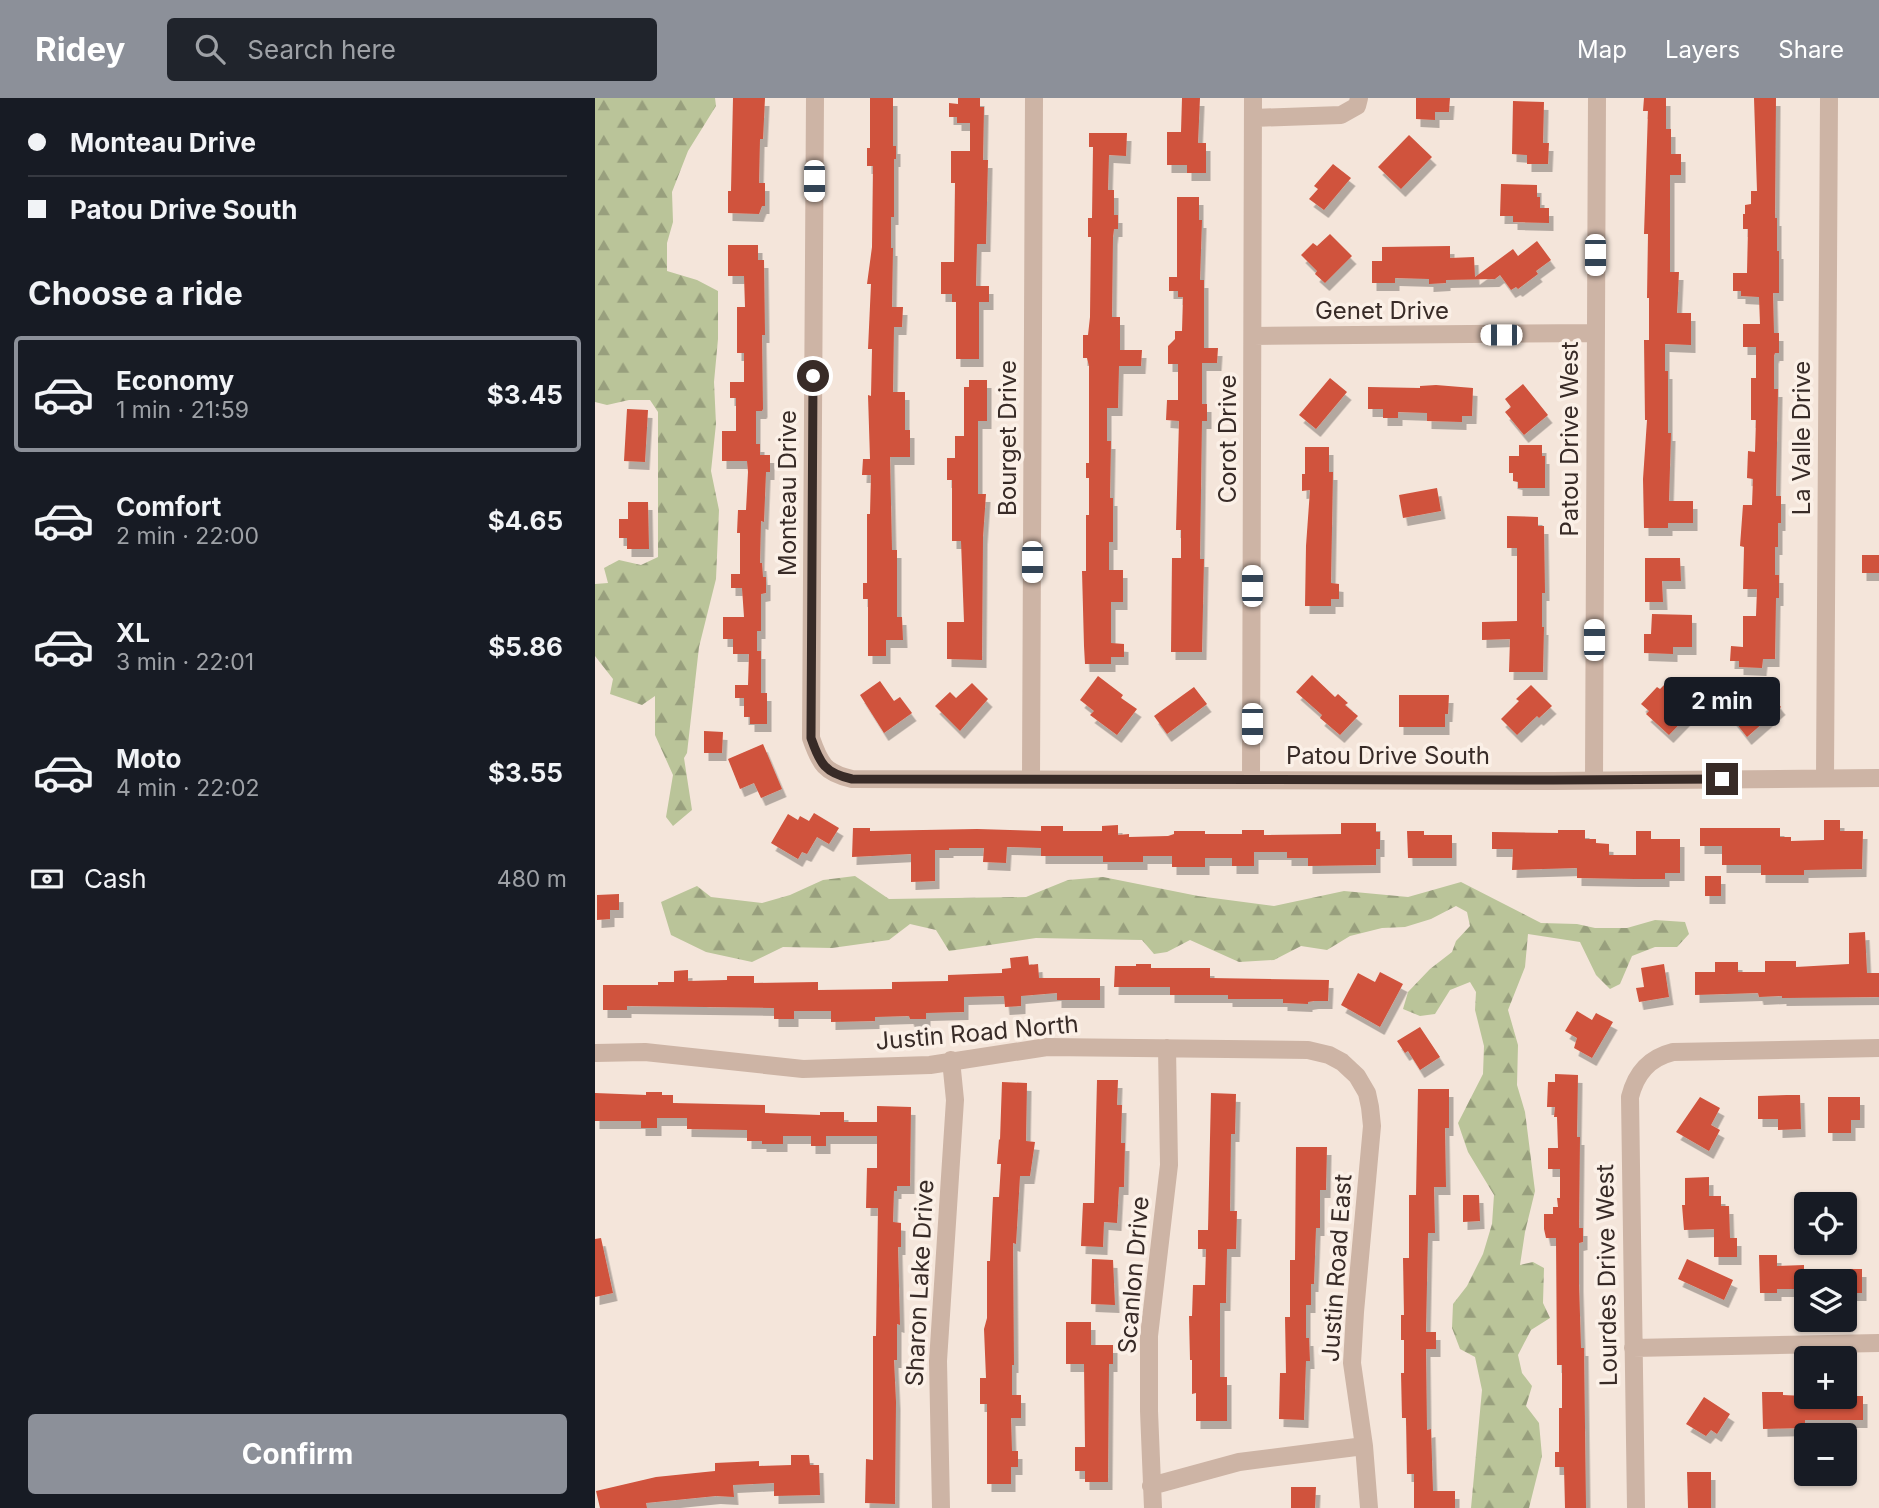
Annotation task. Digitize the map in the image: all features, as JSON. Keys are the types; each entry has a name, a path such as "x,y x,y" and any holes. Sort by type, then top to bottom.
{"street":[{"name":"Monteau Drive","path":"815,98 811,738 819,760"},
{"name":"Bourget Drive","path":"1031,778 1034,98"},
{"name":"Corot Drive","path":"1251,780 1253,98"},
{"path":"1253,118 1341,115 1357,106 1359,98"},
{"name":"Patou Drive West","path":"1594,779 1597,98"},
{"name":"La Valle Drive","path":"1825,778 1829,98"},
{"name":"Genet Drive","path":"1253,336 1595,333"},
{"name":"Patou Drive South","path":"819,760 837,776 852,779 1879,778"},
{"name":"Justin Road North","path":"595,1053 645,1052 803,1069 930,1065 1047,1047 1318,1051 1342,1062 1357,1076"},
{"name":"Scanlon Drive","path":"1153,1508 1149,1336 1170,1166 1167,1048"},
{"name":"Lourdes Drive West","path":"1636,1508 1632,1087 1645,1065 1673,1052 1879,1048"},
{"name":"Sharon Lake Drive","path":"941,1508 938,1361 955,1100 951,1060"},
{"name":"Justin Road East","path":"1357,1076 1367,1093 1372,1126 1352,1363 1364,1446 1369,1508"},
{"path":"1633,1348 1879,1343"},
{"path":"1151,1486 1239,1462 1364,1446"}],"green space":[{"path":"595,98 715,98 716,106 688,151 672,192 673,222 667,243 667,271 697,280 718,291 718,339 714,382 716,424 711,471 719,510 716,579 699,647 687,753 684,758 692,810 673,826 666,817 673,775 655,735 655,696 642,705 610,694 613,679 595,656 595,584 608,583 604,568 619,560 641,565 658,557 658,412 650,400 629,400 607,405 595,402"},
{"path":"855,876 889,899 1026,897 1068,880 1103,877 1198,896 1274,906 1344,891 1408,897 1461,882 1541,923 1627,928 1655,920 1685,922 1689,934 1677,947 1655,947 1632,956 1620,984 1610,989 1596,975 1580,942 1528,934 1525,967 1508,1010 1518,1045 1517,1085 1525,1112 1535,1191 1520,1265 1533,1262 1544,1268 1543,1303 1550,1318 1531,1330 1518,1355 1522,1373 1532,1386 1526,1406 1539,1423 1542,1456 1529,1508 1471,1508 1482,1390 1475,1357 1460,1349 1452,1328 1453,1304 1467,1286 1483,1254 1492,1224 1494,1195 1468,1152 1458,1123 1483,1074 1484,1046 1475,1010 1476,992 1470,982 1450,990 1435,1014 1420,1016 1403,1009 1408,992 1430,969 1452,952 1456,941 1470,926 1467,912 1456,906 1431,919 1405,927 1382,928 1350,936 1327,950 1301,946 1274,960 1239,962 1190,940 1167,952 1154,954 1142,940 1036,938 949,951 936,930 910,924 889,940 832,948 783,947 752,962 706,952 671,935 661,902 697,886 711,897 762,903 790,895 823,880"}],"building":[{"path":"733,98 765,98 763,139 760,139 759,183 765,183 765,206 762,206 759,214 728,213"},
{"path":"870,98 893,98 893,146 896,146 896,159 894,217 891,217 892,307 903,307 902,327 894,327 893,392 905,392 905,430 910,430 910,457 890,457 892,550 897,550 897,617 902,617 903,640 886,640 886,656 868,656 868,599 863,599 863,583 867,583 867,514 870,514 871,475 862,475 863,459 870,459 868,395 871,396 872,349 868,349 871,284 867,284 872,247 873,166 867,166 867,148 870,148"},
{"path":"958,98 980,98 980,107 984,107 983,160 988,160 986,244 977,244 976,286 989,286 989,302 979,302 979,359 956,359 956,302 952,302 952,294 941,294 941,262 954,262 955,183 951,183 951,151 970,151 970,123 957,123 957,117 949,117 949,103 958,104"},
{"path":"1182,98 1200,98 1198,143 1206,143 1206,173 1187,173 1187,165 1167,165 1167,132 1181,132"},
{"path":"1416,98 1450,98 1449,112 1435,112 1435,120 1416,119"},
{"path":"1644,98 1666,98 1666,129 1671,129 1671,154 1681,154 1681,175 1670,175 1670,272 1679,272 1677,313 1691,313 1691,345 1665,344 1665,371 1668,371 1668,433 1671,433 1669,501 1693,501 1693,523 1668,523 1668,528 1644,528 1643,479 1647,420 1644,340 1649,340 1649,298 1648,234 1644,234 1648,111 1643,111"},
{"path":"1754,98 1776,98 1775,218 1779,251 1779,293 1773,293 1774,333 1779,333 1779,353 1774,356 1774,389 1778,389 1776,496 1781,496 1781,523 1778,523 1778,547 1775,547 1775,575 1779,575 1779,598 1776,598 1775,659 1763,659 1762,668 1739,667 1739,661 1730,661 1731,646 1743,647 1743,616 1756,616 1757,589 1743,589 1744,547 1740,546 1743,505 1752,505 1753,479 1747,478 1748,451 1755,452 1756,420 1751,420 1751,378 1756,378 1756,347 1743,347 1743,324 1760,324 1759,297 1741,296 1741,291 1733,291 1733,273 1747,273 1748,229 1743,229 1743,214 1745,205 1751,204 1751,191 1757,191"},
{"path":"1513,101 1544,102 1543,143 1549,143 1548,164 1527,164 1527,155 1512,154"},
{"path":"1089,133 1127,133 1126,156 1109,155 1108,190 1114,190 1114,215 1118,215 1118,229 1114,229 1113,237 1112,317 1120,317 1120,350 1142,350 1141,366 1119,366 1118,408 1107,408 1107,441 1111,441 1110,498 1113,498 1113,542 1109,542 1109,570 1123,570 1123,602 1111,602 1111,643 1124,644 1124,657 1111,657 1111,664 1085,664 1084,646 1082,571 1086,571 1086,515 1089,515 1089,478 1086,478 1086,463 1089,463 1089,366 1087,358 1083,358 1083,335 1088,335 1090,317 1091,237 1088,237 1088,218 1092,218 1093,147 1089,147"},
{"path":"1409,135 1432,157 1401,189 1378,167"},
{"path":"1333,164 1351,178 1324,210 1309,199 1318,189 1314,186"},
{"path":"1501,184 1537,185 1540,208 1549,208 1549,223 1513,222 1513,216 1500,216"},
{"path":"1177,197 1199,197 1199,220 1202,220 1200,280 1204,280 1204,348 1218,348 1217,363 1202,363 1202,404 1207,404 1207,421 1202,421 1202,652 1171,652 1172,558 1181,558 1181,530 1176,530 1179,421 1166,420 1167,400 1178,400 1178,364 1168,364 1168,346 1175,339 1175,331 1182,331 1183,297 1178,297 1178,291 1169,291 1169,277 1177,277"},
{"path":"1330,234 1352,256 1325,283 1301,255 1313,243 1317,246"},
{"path":"1537,241 1551,260 1518,289 1516,287 1511,290 1500,275 1495,279 1446,280 1446,283 1429,284 1429,279 1395,278 1395,283 1372,283 1372,261 1382,261 1382,247 1450,246 1450,258 1474,257 1475,277 1513,249 1518,256"},
{"path":"728,245 758,245 758,260 764,260 763,409 756,411 756,444 760,444 760,455 770,455 770,472 766,472 764,522 761,521 760,563 763,577 766,577 766,593 761,594 761,631 757,631 757,651 761,651 761,693 767,693 767,724 750,724 750,717 744,717 744,698 735,698 735,685 748,685 749,654 733,654 733,639 723,639 723,617 744,617 742,588 731,588 731,574 740,574 738,510 746,510 748,472 747,461 722,461 722,431 736,431 736,398 730,398 730,382 744,382 744,353 737,353 737,307 745,307 744,276 728,276"},
{"path":"1330,378 1347,392 1316,429 1299,415"},
{"path":"969,380 987,380 987,421 978,421 978,494 986,494 982,660 947,659 947,622 964,622 961,541 952,541 952,480 947,480 947,458 955,458 955,436 964,436 964,387 969,387"},
{"path":"1523,384 1548,415 1524,435 1505,412 1511,407 1505,399"},
{"path":"1436,385 1473,388 1472,416 1462,416 1462,422 1427,421 1427,413 1398,412 1398,418 1383,418 1383,409 1368,409 1368,387 1420,388"},
{"path":"627,409 648,410 645,462 624,461"},
{"path":"1519,445 1542,445 1542,456 1545,456 1545,488 1518,488 1518,482 1513,481 1513,473 1509,473 1509,456 1519,456"},
{"path":"1305,447 1329,447 1329,472 1333,472 1331,583 1339,584 1339,599 1331,599 1331,606 1305,606 1310,490 1302,491"},
{"path":"1437,488 1441,511 1403,518 1399,495"},
{"path":"628,502 648,502 649,549 627,549 627,538 619,538 619,519 628,519"},
{"path":"1507,516 1538,517 1538,526 1544,526 1543,672 1509,672 1510,639 1482,640 1482,622 1517,621 1517,548 1507,548"},
{"path":"1862,555 1879,555 1879,573 1862,573"},
{"path":"1645,558 1680,558 1681,581 1662,581 1663,602 1645,602"},
{"path":"1652,614 1692,615 1692,647 1673,647 1673,654 1644,653 1644,634 1651,634"},
{"path":"1312,675 1335,697 1338,694 1348,703 1345,705 1358,716 1340,735 1296,692"},
{"path":"1098,676 1137,709 1117,735 1090,715 1094,711 1080,700"},
{"path":"1669,680 1697,706 1669,735 1646,714 1649,711 1641,704 1657,687 1660,689"},
{"path":"880,681 894,701 900,697 912,713 884,733 860,695"},
{"path":"972,683 988,699 960,731 935,706 950,692 956,698"},
{"path":"1531,685 1552,706 1517,735 1501,719"},
{"path":"1194,687 1207,704 1167,734 1154,716"},
{"path":"1767,689 1781,707 1747,737 1722,705 1738,692 1747,704"},
{"path":"1399,695 1449,695 1445,727 1399,727"},
{"path":"704,731 723,732 722,753 704,753"},
{"path":"763,744 782,789 761,798 754,783 740,789 728,759"},
{"path":"814,813 839,828 829,844 817,837 807,854 802,852 798,859 771,843 788,814 798,820 800,816 809,821"},
{"path":"1824,820 1840,820 1840,831 1863,831 1862,869 1804,870 1804,875 1761,875 1761,865 1722,865 1722,846 1700,846 1700,828 1780,828 1780,837 1791,837 1791,841 1824,840"},
{"path":"1341,823 1376,823 1376,832 1380,832 1380,849 1376,849 1376,865 1308,866 1308,858 1287,858 1287,852 1254,852 1254,866 1232,866 1232,858 1205,858 1205,867 1172,867 1172,856 1143,856 1143,862 1103,862 1103,856 1041,856 1041,848 1007,847 1006,863 983,862 984,848 949,848 935,850 935,881 911,882 911,854 852,857 853,828 870,828 870,831 1041,831 1041,826 1063,826 1063,831 1102,831 1102,826 1118,825 1118,835 1129,834 1129,837 1168,836 1174,834 1174,831 1242,834 1242,830 1264,830 1264,835 1341,834"},
{"path":"1558,830 1585,830 1585,839 1596,839 1596,843 1609,844 1609,855 1636,855 1636,831 1651,831 1651,839 1680,839 1680,873 1665,873 1665,879 1577,878 1577,868 1512,870 1513,849 1492,849 1492,832 1558,833"},
{"path":"1407,831 1424,831 1424,835 1452,835 1452,858 1408,858"},
{"path":"1705,876 1721,876 1721,896 1705,896"},
{"path":"619,894 619,910 610,910 610,919 597,920 597,895"},
{"path":"1865,932 1867,973 1879,973 1879,997 1782,998 1759,997 1758,993 1695,995 1695,972 1715,972 1715,962 1738,962 1738,972 1765,972 1765,961 1796,961 1796,967 1849,964 1849,933"},
{"path":"1028,956 1029,965 1038,964 1039,978 1100,978 1100,1000 1057,1000 1057,993 1021,996 1021,1006 1005,1007 1004,996 964,997 964,1012 926,1013 926,1019 910,1019 909,1016 875,1017 875,1021 831,1022 831,1011 794,1011 794,1019 774,1019 774,1008 627,1006 627,1010 603,1010 603,985 658,985 658,982 674,982 674,971 688,970 688,981 754,976 754,983 818,982 818,990 892,989 892,982 948,981 948,975 1002,973 1002,969 1011,968 1010,958"},
{"path":"1151,964 1151,968 1210,968 1210,978 1329,980 1328,1001 1308,1004 1283,1003 1283,999 1228,999 1228,995 1170,995 1170,987 1114,987 1115,966"},
{"path":"1664,964 1669,997 1639,1002 1636,988 1644,987 1641,968"},
{"path":"1380,972 1403,984 1380,1027 1341,1005 1358,973 1375,982"},
{"path":"1577,1011 1592,1020 1596,1013 1613,1022 1592,1058 1574,1048 1577,1038 1565,1031"},
{"path":"1420,1027 1440,1057 1420,1070 1408,1051 1405,1053 1397,1041"},
{"path":"1555,1074 1578,1075 1579,1228 1583,1228 1583,1242 1579,1243 1579,1284 1581,1348 1584,1348 1586,1508 1565,1508 1564,1467 1555,1467 1555,1452 1559,1452 1562,1365 1557,1365 1556,1238 1546,1238 1544,1214 1553,1214 1553,1207 1558,1207 1557,1198 1560,1198 1560,1169 1548,1169 1548,1148 1558,1148 1555,1107 1547,1107 1548,1082 1555,1082"},
{"path":"1097,1080 1118,1080 1117,1105 1122,1105 1121,1143 1125,1143 1124,1187 1119,1187 1117,1223 1104,1222 1103,1247 1081,1246 1083,1203 1094,1203"},
{"path":"1002,1082 1027,1083 1026,1141 1035,1142 1030,1176 1020,1176 1016,1244 1013,1243 1012,1395 1021,1395 1021,1418 1011,1418 1012,1451 1018,1451 1018,1467 1011,1467 1011,1484 987,1484 987,1404 980,1404 980,1378 986,1378 984,1329 987,1318 987,1261 990,1261 993,1197 999,1197 1001,1164 997,1164"},
{"path":"1418,1089 1449,1089 1449,1128 1445,1128 1446,1187 1434,1187 1435,1233 1428,1233 1426,1332 1436,1332 1436,1349 1426,1349 1427,1430 1431,1429 1433,1491 1455,1491 1455,1508 1414,1508 1414,1474 1407,1474 1406,1418 1402,1418 1403,1258 1409,1258 1409,1195 1416,1195"},
{"path":"646,1092 673,1095 673,1103 765,1105 765,1113 820,1115 820,1112 844,1112 844,1122 877,1122 877,1106 911,1107 910,1186 897,1186 897,1191 894,1191 893,1222 901,1223 901,1247 898,1247 900,1325 897,1324 897,1360 894,1360 895,1504 865,1503 866,1459 873,1460 873,1336 876,1336 878,1208 866,1208 867,1168 877,1168 877,1136 826,1136 826,1146 811,1146 811,1136 783,1136 783,1144 762,1144 762,1141 747,1141 747,1130 687,1129 687,1118 657,1118 657,1128 641,1128 641,1121 595,1121 595,1093 646,1095"},
{"path":"1211,1093 1236,1094 1235,1134 1231,1134 1230,1211 1237,1211 1236,1249 1227,1249 1226,1303 1220,1303 1220,1377 1227,1377 1227,1421 1196,1421 1196,1393 1192,1394 1190,1360 1189,1316 1192,1316 1193,1285 1205,1285 1206,1249 1198,1249 1198,1230 1208,1230"},
{"path":"1800,1095 1801,1129 1778,1130 1778,1119 1758,1119 1758,1096"},
{"path":"1700,1097 1720,1108 1711,1125 1720,1130 1709,1151 1676,1132"},
{"path":"1828,1097 1860,1097 1860,1120 1851,1120 1851,1133 1828,1133"},
{"path":"1296,1147 1327,1147 1326,1190 1320,1190 1320,1228 1316,1228 1314,1284 1311,1284 1311,1305 1306,1305 1306,1338 1309,1338 1310,1361 1306,1361 1304,1420 1279,1419 1280,1373 1286,1373 1285,1317 1290,1317 1290,1260 1295,1260"},
{"path":"1709,1177 1709,1196 1721,1196 1721,1206 1729,1206 1730,1238 1737,1238 1737,1257 1714,1257 1714,1229 1684,1230 1682,1205 1685,1205 1685,1178"},
{"path":"1463,1195 1479,1195 1480,1221 1463,1222"},
{"path":"601,1238 613,1293 595,1297 595,1239"},
{"path":"1759,1255 1777,1255 1777,1266 1804,1265 1804,1269 1794,1269 1794,1289 1760,1293"},
{"path":"1092,1259 1113,1260 1115,1305 1091,1304"},
{"path":"1687,1259 1733,1280 1724,1300 1678,1279"},
{"path":"1857,1269 1862,1269 1862,1293 1857,1293"},
{"path":"1066,1322 1091,1322 1091,1345 1113,1345 1113,1364 1109,1364 1108,1482 1085,1482 1085,1471 1075,1471 1075,1447 1085,1447 1084,1364 1066,1364"},
{"path":"1762,1392 1783,1392 1783,1395 1794,1396 1794,1409 1857,1409 1857,1396 1863,1396 1863,1420 1805,1420 1805,1423 1794,1423 1794,1428 1763,1429"},
{"path":"1704,1397 1730,1414 1717,1434 1711,1430 1706,1436 1686,1424"},
{"path":"791,1455 809,1455 810,1465 819,1465 820,1495 774,1496 774,1483 733,1485 734,1497 716,1496 646,1503 647,1508 600,1508 596,1491 656,1477 715,1471 715,1463 759,1461 759,1466 791,1465"},
{"path":"1687,1472 1711,1472 1711,1508 1688,1508"},
{"path":"1291,1487 1316,1487 1315,1508 1291,1508"}],"route":[{"path":"813,376 811,738 819,760 837,776 852,779 1722,779"}]}
